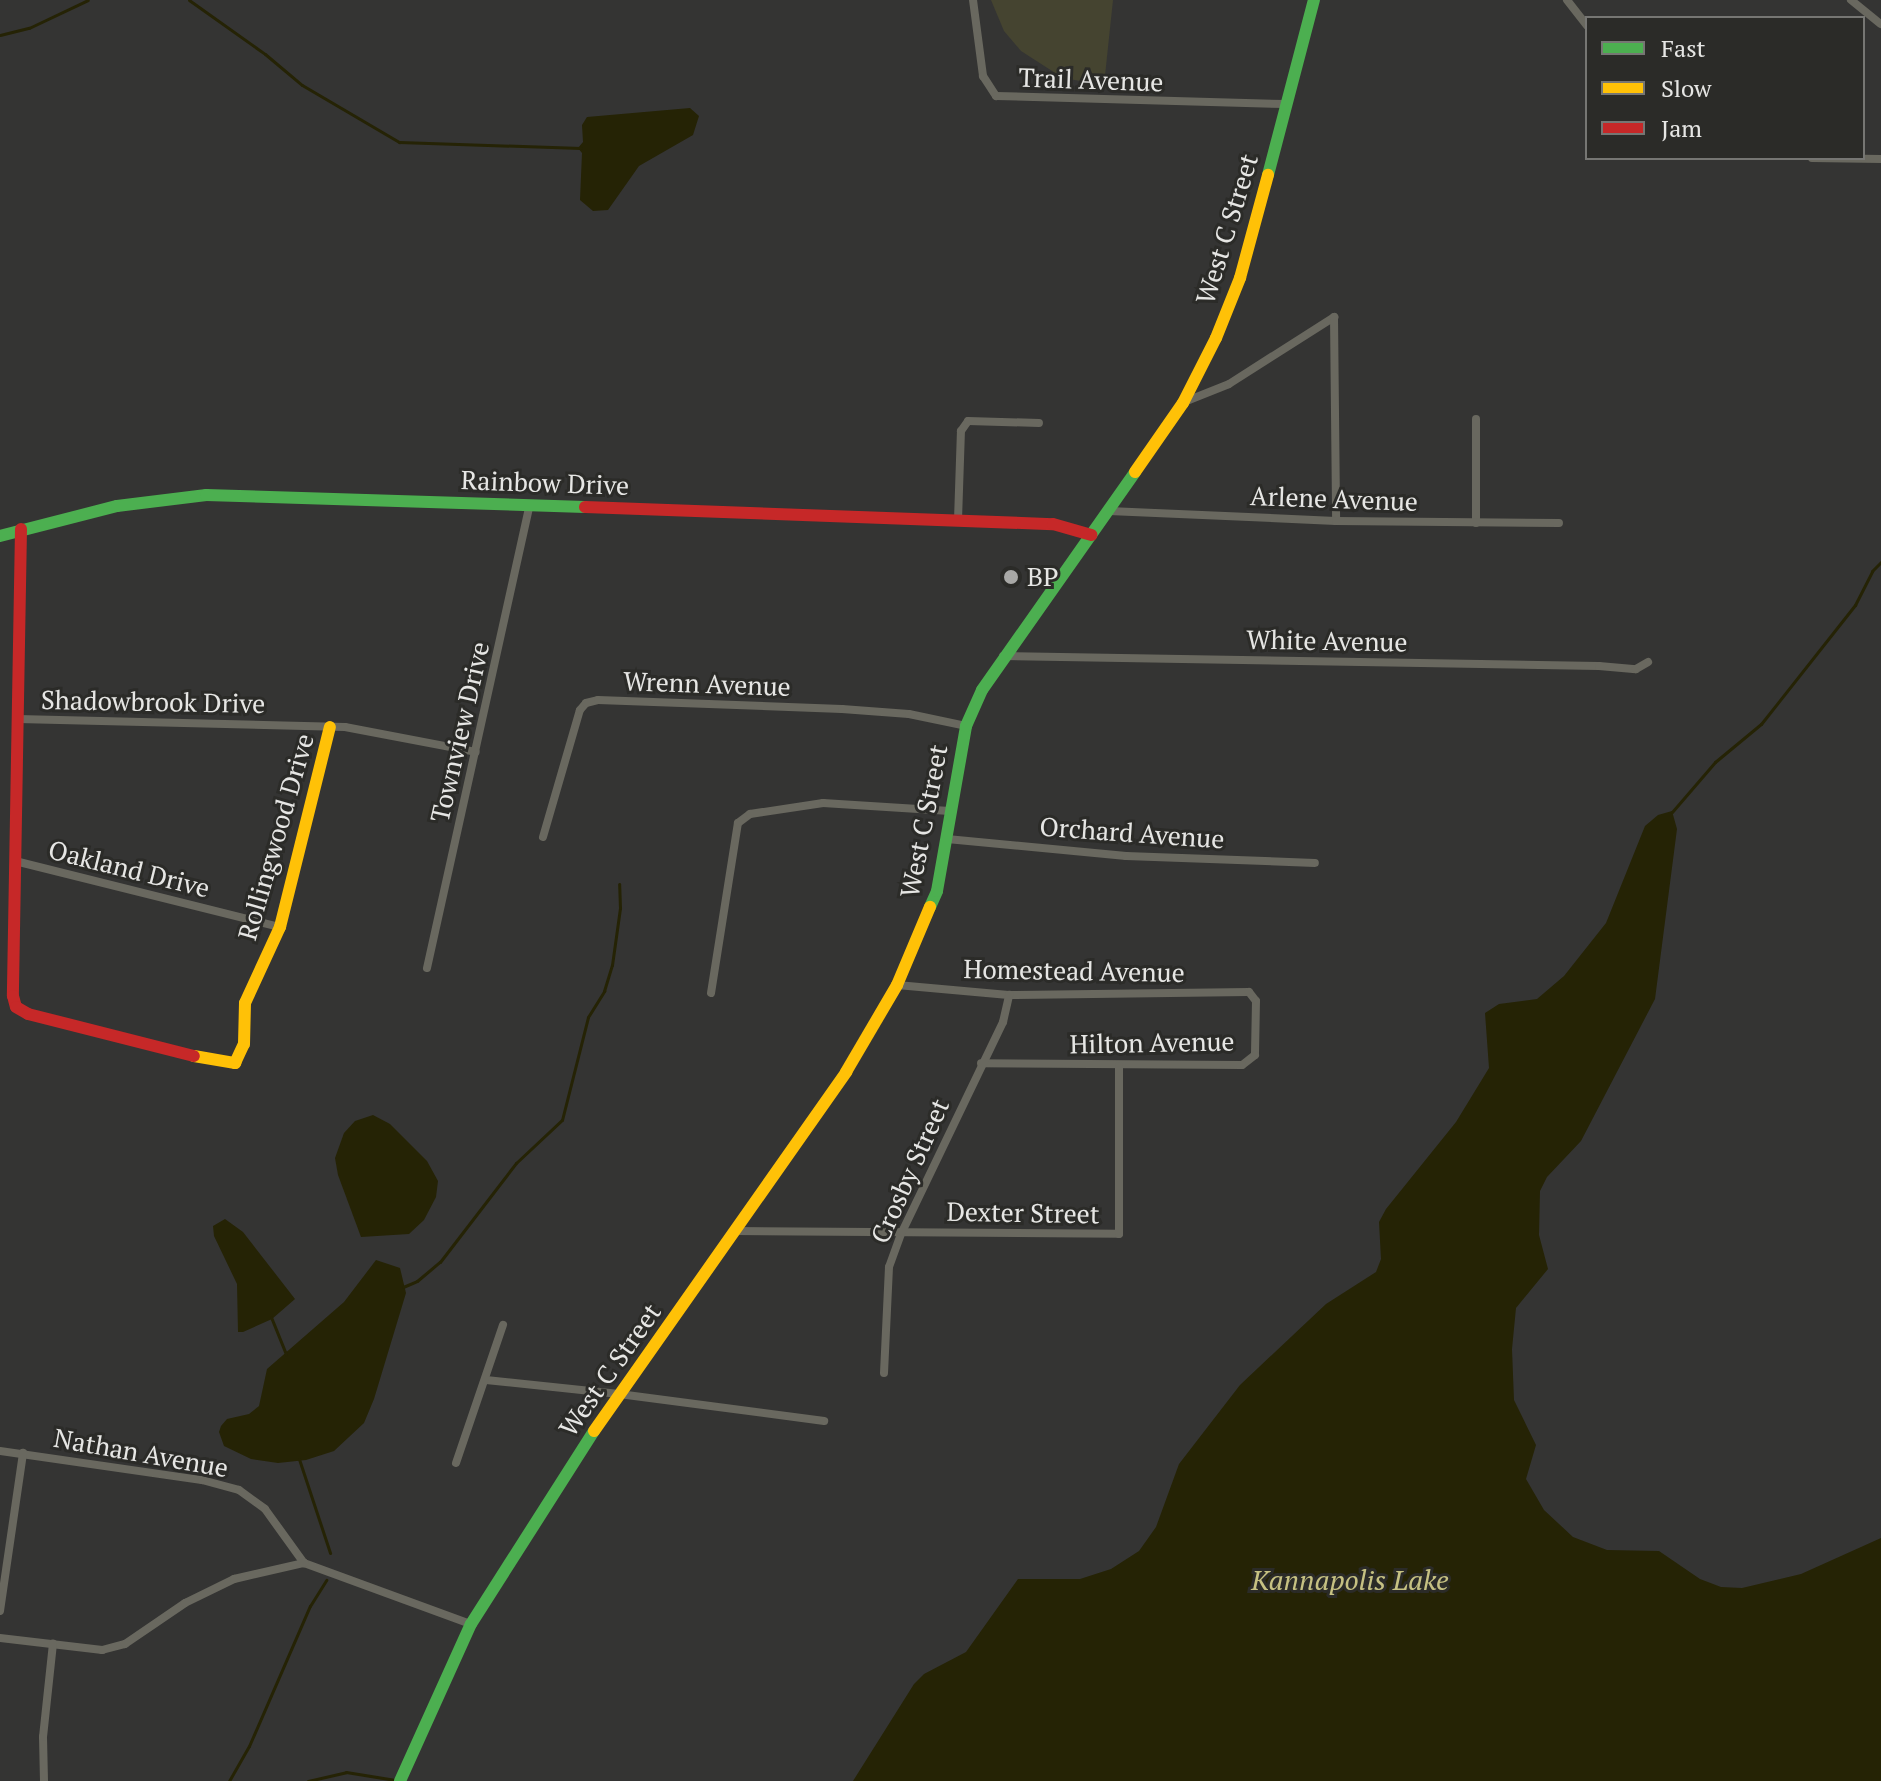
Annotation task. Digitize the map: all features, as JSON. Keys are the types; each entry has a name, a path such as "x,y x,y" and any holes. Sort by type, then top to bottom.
{"street":[{"name":"Trail Avenue","path":"973,0 983,76 996,96 1286,104"},
{"name":"West C Street","path":"400,1781 471,1624 619,1394 846,1072 897,985 937,891 966,726 982,690 1002,656 1109,511 1183,403 1216,338 1240,278 1314,0"},
{"path":"1567,0 1585,23"},
{"path":"1851,0 1881,24"},
{"path":"1183,403 1229,384 1334,317 1336,521"},
{"path":"1476,419 1476,523"},
{"path":"958,520 961,431 968,421 1039,423"},
{"name":"Rainbow Drive","path":"0,536 117,506 206,495 1053,524 1091,535"},
{"name":"Townview Drive","path":"427,968 530,505"},
{"name":"Arlene Avenue","path":"1109,511 1336,521 1559,523"},
{"name":"Rollingwood Drive","path":"21,529 13,996 16,1007 28,1014 224,1064 235,1063 242,1055 245,1003 280,927 330,727"},
{"name":"White Avenue","path":"1002,656 1583,665 1636,669 1648,662"},
{"name":"Wrenn Avenue","path":"543,837 580,710 586,703 598,700 842,709 909,714 966,726"},
{"name":"Shadowbrook Drive","path":"18,719 330,727 400,736 476,752"},
{"path":"711,993 738,823 750,814 823,803 950,811"},
{"name":"Orchard Avenue","path":"947,839 1126,856 1315,863"},
{"name":"Oakland Drive","path":"15,861 280,927"},
{"name":"Homestead Avenue","path":"897,985 1009,995 1249,992"},
{"name":"Hilton Avenue","path":"981,1063 1242,1065 1255,1055 1257,1039 1256,1001 1249,992"},
{"name":"Crosby Street","path":"884,1373 889,1267 902,1232 1003,1022 1009,995"},
{"name":"Dexter Street","path":"735,1231 1119,1234 1119,1066"},
{"path":"456,1463 503,1325"},
{"path":"486,1380 824,1421"},
{"name":"Nathan Avenue","path":"0,1451 202,1480 239,1490 265,1509 304,1563"},
{"path":"0,1611 23,1453"},
{"path":"0,1638 102,1650 125,1644 185,1603 234,1579 304,1563 471,1624"},
{"path":"44,1781 43,1737 53,1644"}],"shaded area":[{"path":"991,0 1113,0 1104,85 1063,78 1021,51 1004,31"}],"water":[{"path":"690,108 699,116 693,135 639,166 608,210 593,211 580,200 582,153 578,148 583,142 582,125 587,117"},
{"name":"Kannapolis Lake","path":"1672,811 1677,829 1655,999 1581,1141 1547,1177 1540,1191 1539,1235 1548,1269 1516,1308 1512,1349 1514,1400 1536,1445 1526,1479 1544,1510 1573,1537 1607,1550 1659,1551 1700,1579 1721,1587 1742,1588 1801,1574 1881,1538 1881,1781 853,1781 914,1684 924,1674 966,1652 1018,1579 1080,1579 1111,1569 1139,1551 1156,1527 1179,1464 1240,1385 1326,1304 1376,1272 1381,1259 1379,1222 1386,1209 1456,1122 1489,1068 1485,1013 1499,1004 1537,999 1564,976 1606,923 1645,826 1658,815"},
{"path":"373,1115 390,1124 427,1161 438,1181 436,1197 424,1220 409,1234 361,1237 338,1175 335,1158 344,1133 355,1121"},
{"path":"225,1219 243,1232 295,1299 272,1319 243,1332 238,1332 237,1284 214,1236 213,1226"},
{"path":"376,1260 400,1268 406,1293 364,1423 334,1451 306,1460 278,1463 251,1459 224,1446 219,1432 221,1426 227,1419 249,1414 259,1406 267,1369 344,1302"}],"waterway":[{"path":"0,35 29,28 88,0"},
{"path":"189,0 265,54 302,85 399,142 581,148"},
{"path":"1672,812 1715,762 1761,724 1855,605 1872,571 1881,562"},
{"path":"403,1287 417,1281 440,1262 516,1163 562,1120 588,1017 604,991 612,965 620,908 619,884"},
{"path":"271,1317 286,1354"},
{"path":"299,1459 330,1553"},
{"path":"229,1781 249,1746 310,1606 326,1580"},
{"path":"308,1781 346,1772 395,1780"}],"traffic: fast":[{"path":"1268,175 1314,0"},
{"path":"930,907 937,891 966,726 982,690 1135,472"},
{"path":"0,536 117,506 206,495 585,507"},
{"path":"400,1781 471,1624 594,1431"}],"traffic: slow":[{"path":"1135,472 1183,403 1216,338 1240,278 1268,175"},
{"path":"194,1056 235,1063 244,1044 245,1003 280,927 330,727"},
{"path":"594,1431 846,1072 897,985 930,907"}],"traffic: jam":[{"path":"585,507 1053,524 1091,535"},
{"path":"21,529 13,996 16,1007 28,1014 194,1056"}],"place":[{"name":"BP","path":"1011,577"}]}
